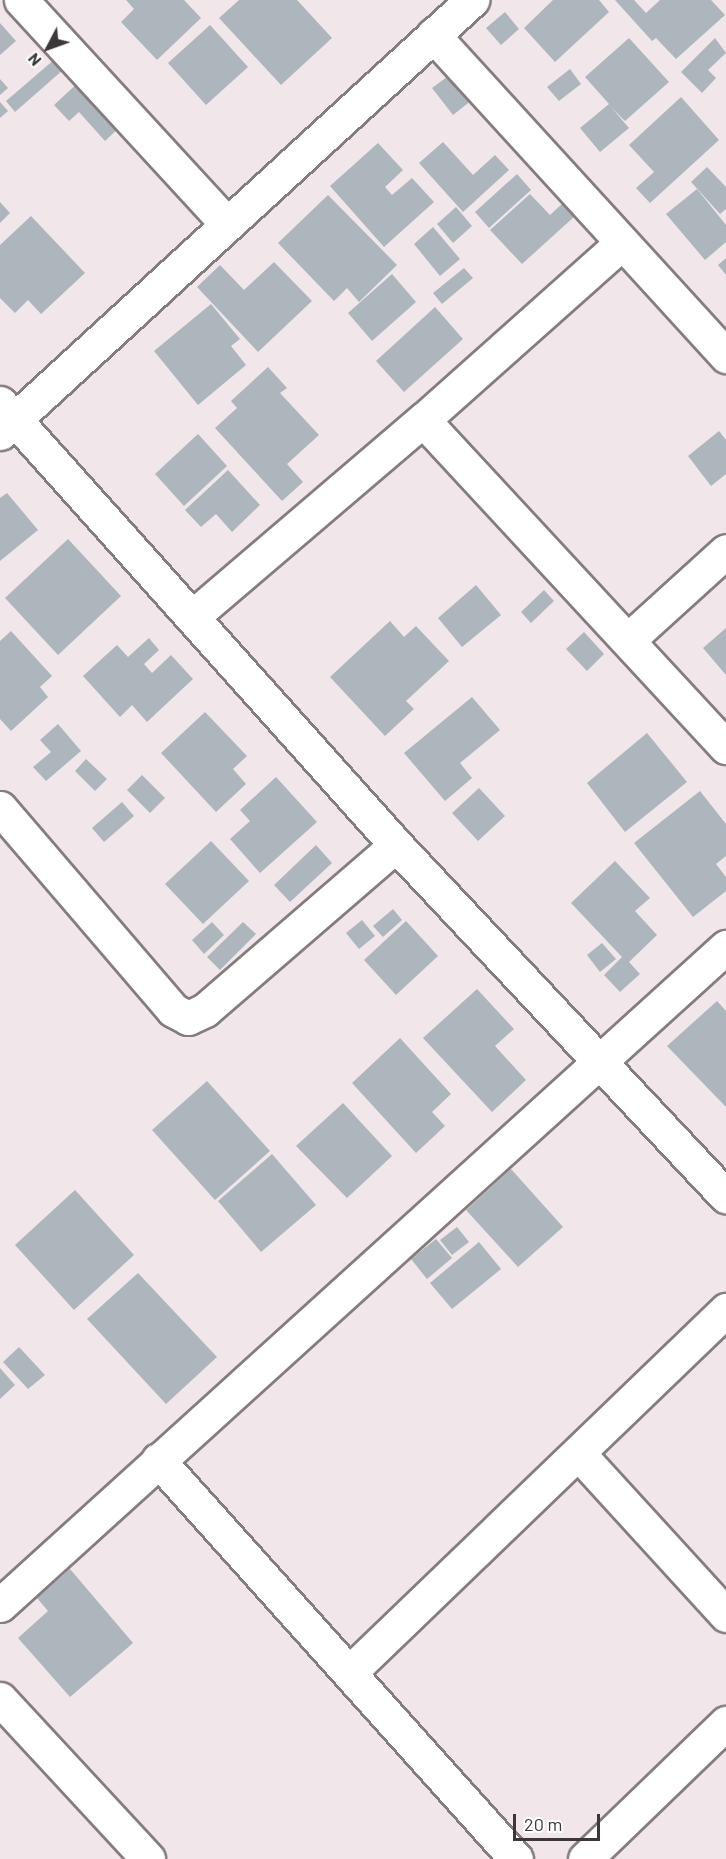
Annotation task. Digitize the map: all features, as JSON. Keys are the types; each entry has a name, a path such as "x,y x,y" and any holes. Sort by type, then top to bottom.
{"street":[{"path":"21,0 226,223"},
{"path":"472,0 226,223 5,418 192,617 396,845 726,1197"},
{"path":"433,35 726,356"},
{"path":"192,617 423,420 622,243"},
{"path":"423,420 726,747"},
{"path":"628,640 726,551"},
{"path":"0,808 173,1010 188,1018 205,1010 396,845"},
{"path":"0,1605 726,947"},
{"path":"351,1671 726,1310"},
{"path":"579,1454 726,1615"},
{"path":"158,1460 351,1671 516,1859"},
{"path":"0,1699 148,1859"},
{"path":"585,1859 726,1723"}],"building":[{"path":"126,0 184,0 201,18 157,60 121,22 134,9"},
{"path":"239,0 297,0 332,38 281,85 219,18"},
{"path":"553,0 599,0 609,12 555,62 524,28"},
{"path":"615,0 634,0 646,13 660,0 711,0 725,15 676,59 656,38 652,41"},
{"path":"505,12 519,29 501,45 486,28"},
{"path":"0,23 16,41 0,55"},
{"path":"210,25 248,67 206,105 168,63"},
{"path":"629,38 669,82 625,121 611,107 629,128 600,152 580,128 609,104 585,77"},
{"path":"715,38 726,53 708,70 716,78 702,93 681,72"},
{"path":"55,59 64,69 15,112 6,101"},
{"path":"570,69 581,84 559,101 547,87"},
{"path":"451,74 472,100 453,115 432,88"},
{"path":"0,79 8,88 0,95"},
{"path":"81,80 122,125 105,141 79,112 69,121 54,105"},
{"path":"681,97 719,140 650,203 636,188 654,172 629,145"},
{"path":"0,102 8,111 0,118"},
{"path":"443,142 473,175 495,155 509,170 463,212 419,163"},
{"path":"378,143 403,170 385,187 392,195 412,178 434,202 384,247 330,186"},
{"path":"707,167 726,187 726,209 720,214 691,182"},
{"path":"517,174 531,190 489,228 475,212"},
{"path":"697,189 726,225 726,242 705,260 666,214"},
{"path":"530,194 550,215 563,203 575,216 522,264 490,230"},
{"path":"328,195 397,265 359,302 347,288 334,301 278,243"},
{"path":"0,202 10,213 0,223"},
{"path":"456,207 472,226 453,243 437,224"},
{"path":"31,216 85,273 41,314 28,300 15,313 0,298 0,245"},
{"path":"433,227 460,259 440,276 414,244"},
{"path":"726,258 726,275 718,265"},
{"path":"274,262 312,301 258,352 197,287 220,265 244,290"},
{"path":"464,268 473,278 442,304 433,293"},
{"path":"392,274 416,302 372,341 348,313"},
{"path":"211,304 240,339 231,346 246,365 198,405 154,351"},
{"path":"435,307 463,339 404,392 376,361"},
{"path":"268,367 287,388 280,393 319,435 287,464 303,482 282,501 215,428 237,408 231,401"},
{"path":"719,431 726,440 726,474 711,486 688,456"},
{"path":"198,434 227,466 184,506 155,474"},
{"path":"228,470 260,505 232,532 216,514 201,527 185,510"},
{"path":"7,493 38,530 0,561 0,498"},
{"path":"68,539 121,596 58,655 5,598"},
{"path":"476,585 501,615 462,647 438,618"},
{"path":"544,590 554,601 531,623 521,612"},
{"path":"390,621 404,637 416,626 449,661 406,701 414,709 385,736 330,677"},
{"path":"726,628 726,675 703,648"},
{"path":"11,631 52,676 40,687 48,697 11,731 0,719 0,641"},
{"path":"584,632 604,654 587,671 566,649"},
{"path":"149,638 159,650 144,664 152,673 171,655 193,679 147,722 132,705 120,717 83,676 117,645 128,657"},
{"path":"472,697 500,730 460,763 472,778 445,801 404,753"},
{"path":"205,712 247,756 233,769 246,784 216,812 161,753"},
{"path":"58,724 81,751 46,781 33,767 51,752 40,740"},
{"path":"647,733 687,782 625,832 587,783"},
{"path":"86,759 107,779 95,791 75,771"},
{"path":"142,775 165,798 150,813 127,790"},
{"path":"276,777 317,822 260,873 230,839 250,821 240,810"},
{"path":"479,788 505,816 478,841 452,813"},
{"path":"700,791 726,824 726,856 716,864 726,877 726,891 693,917 634,843"},
{"path":"122,802 134,816 104,842 92,828"},
{"path":"211,841 249,881 203,924 165,884"},
{"path":"316,845 332,863 290,902 274,885"},
{"path":"615,861 650,898 635,911 657,935 629,962 640,974 620,992 604,975 622,957 571,903"},
{"path":"393,909 402,920 383,937 373,926"},
{"path":"362,920 375,936 359,949 346,933"},
{"path":"406,921 438,956 396,995 364,960"},
{"path":"212,922 224,935 204,954 192,940"},
{"path":"243,922 256,934 220,970 207,957"},
{"path":"602,943 616,959 600,972 587,955"},
{"path":"477,989 514,1029 495,1046 526,1080 492,1112 423,1038"},
{"path":"717,1001 726,1011 726,1107 667,1046"},
{"path":"400,1038 451,1094 432,1112 445,1126 416,1153 352,1083"},
{"path":"207,1081 270,1151 215,1200 152,1130"},
{"path":"343,1103 392,1156 347,1198 296,1146"},
{"path":"272,1154 316,1205 261,1252 218,1201"},
{"path":"511,1169 563,1227 518,1267 466,1210"},
{"path":"75,1190 134,1255 74,1310 15,1245"},
{"path":"457,1227 469,1242 452,1255 440,1240"},
{"path":"436,1239 452,1258 427,1279 411,1259"},
{"path":"479,1242 501,1269 452,1309 430,1283"},
{"path":"138,1273 217,1357 166,1404 87,1319"},
{"path":"19,1347 45,1375 28,1389 3,1362"},
{"path":"0,1368 15,1385 0,1399"},
{"path":"70,1569 133,1643 70,1697 18,1638 48,1611 37,1598"}]}
